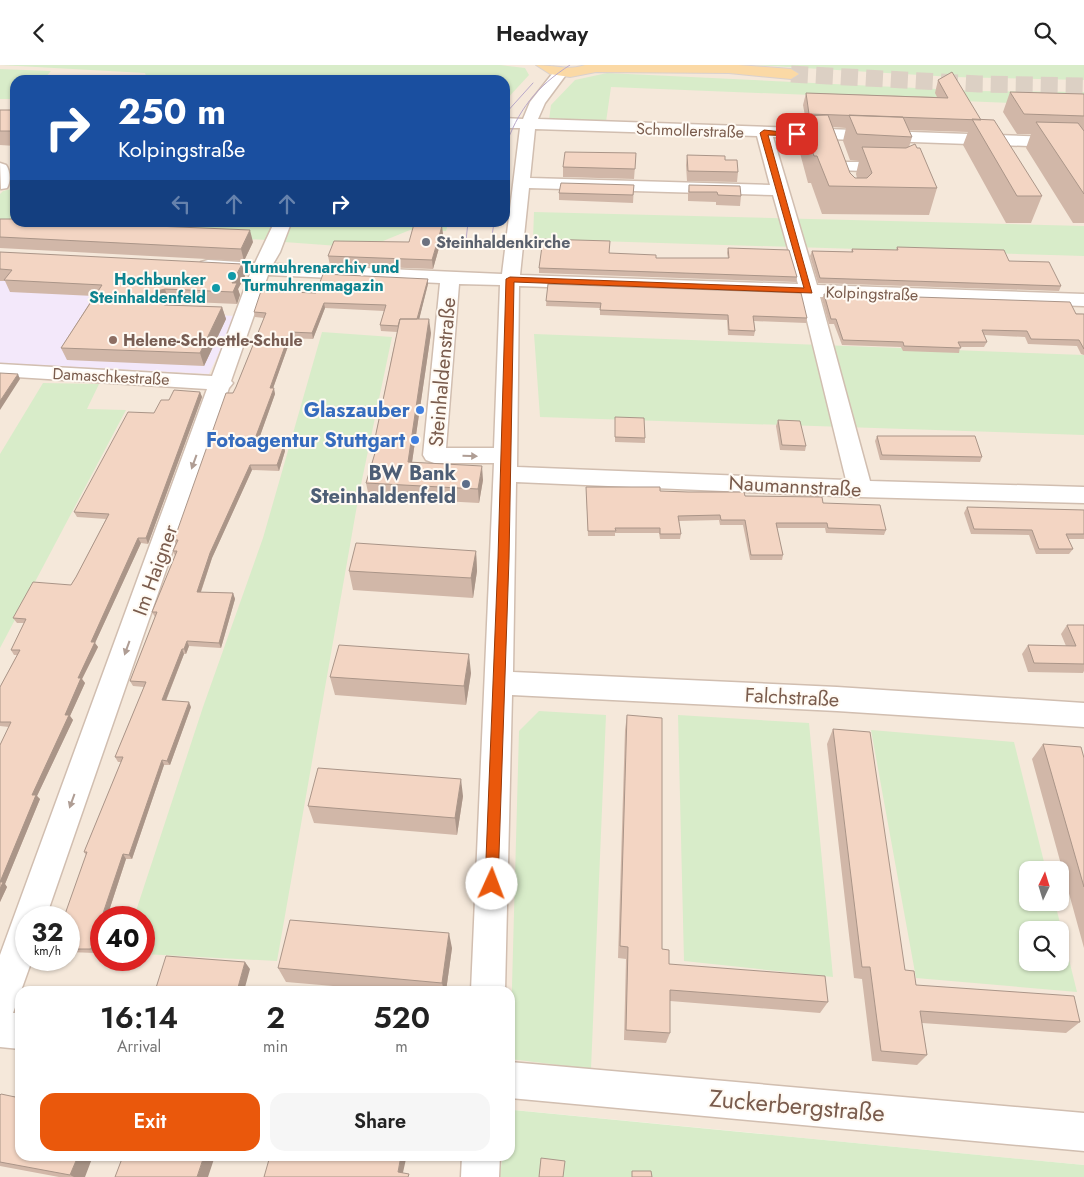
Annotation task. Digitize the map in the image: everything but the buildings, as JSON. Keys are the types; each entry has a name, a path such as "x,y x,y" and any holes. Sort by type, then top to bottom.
{"main road":[{"path":"543,65 561,72 586,71 595,66 728,69"},
{"path":"692,65 791,74"}],"street":[{"path":"488,986 506,465 510,279 528,125 538,102 561,72"},
{"name":"Schmollerstraße","path":"510,123 1084,143"},
{"path":"764,133 809,291 860,489"},
{"path":"831,135 849,183"},
{"path":"843,167 898,167"},
{"path":"522,183 779,190"},
{"name":"Im Haigner","path":"34,906 222,383 237,312 271,252 280,227"},
{"name":"Kolpingstraße","path":"194,265 450,278 1084,300"},
{"name":"Steinhaldenstraße","path":"450,278 434,455 506,465"},
{"name":"Damaschkestraße","path":"0,370 222,383"},
{"name":"Naumannstraße","path":"506,465 860,489 1084,495"},
{"name":"Falchstraße","path":"499,683 837,699 1084,715"},
{"path":"0,1002 15,960"},
{"path":"0,1029 15,1030"},
{"name":"Zuckerbergstraße","path":"515,1080 1084,1132"},
{"path":"480,1177 481,1161"}],"shaded area":[{"path":"0,65 1084,65 1084,1165 515,1110 515,986 15,986 15,1161 502,1161 499,1177 0,1177"},
{"name":"Helene-Schoettle-Schule","path":"0,264 189,273 168,313 236,316 209,374 0,363"}],"green space":[{"path":"0,65 500,65 525,68 529,75 510,96 510,75 146,75 145,73"},
{"path":"752,65 1084,65 1084,80 953,77"},
{"path":"0,69 51,71 47,75 10,75 10,99 0,99"},
{"path":"607,73 978,91 1084,92 1084,106 611,87 606,122 549,120 551,105 575,80"},
{"path":"10,189 10,227 272,227 267,240 0,227 0,194"},
{"path":"534,212 1084,226 1084,256 533,239"},
{"path":"289,227 447,227 446,231 410,230 366,248 284,242"},
{"path":"322,332 392,337 359,494 277,961 155,955 155,906 138,906 203,707 263,538"},
{"path":"534,334 1084,355 1084,435 540,417"},
{"path":"43,383 99,384 87,409 126,410 0,648 0,454"},
{"path":"539,711 606,715 591,1069 515,1060 515,986 512,986 519,731"},
{"path":"678,715 809,723 833,977 684,961"},
{"path":"871,730 1014,742 1044,861 1019,861 1019,911 1057,911 1059,921 1019,921 1019,971 1069,971 1069,960 1077,992 916,978"},
{"path":"515,1110 1084,1165 1084,1177 499,1177 502,1161 515,1161"}],"tunnel":[{"path":"791,74 979,84 1084,86"}],"tram line":[{"path":"510,135 522,111 538,91 570,65"},
{"path":"510,108 533,83"},
{"path":"466,240 468,227"},
{"path":"491,242 493,227"}],"place":[{"name":"Steinhaldenkirche","path":"426,242"},
{"name":"Turmuhrenarchiv und Turmuhrenmagazin","path":"232,276"},
{"name":"Hochbunker Steinhaldenfeld","path":"216,288"},
{"name":"Helene-Schoettle-Schule","path":"113,340"},
{"name":"Glaszauber","path":"420,410"},
{"name":"Fotoagentur Stuttgart","path":"415,440"},
{"name":"BW Bank Steinhaldenfeld","path":"466,484"}],"route":[{"path":"492,884 506,456 508,291 510,279 809,291 764,133 797,134"}]}
